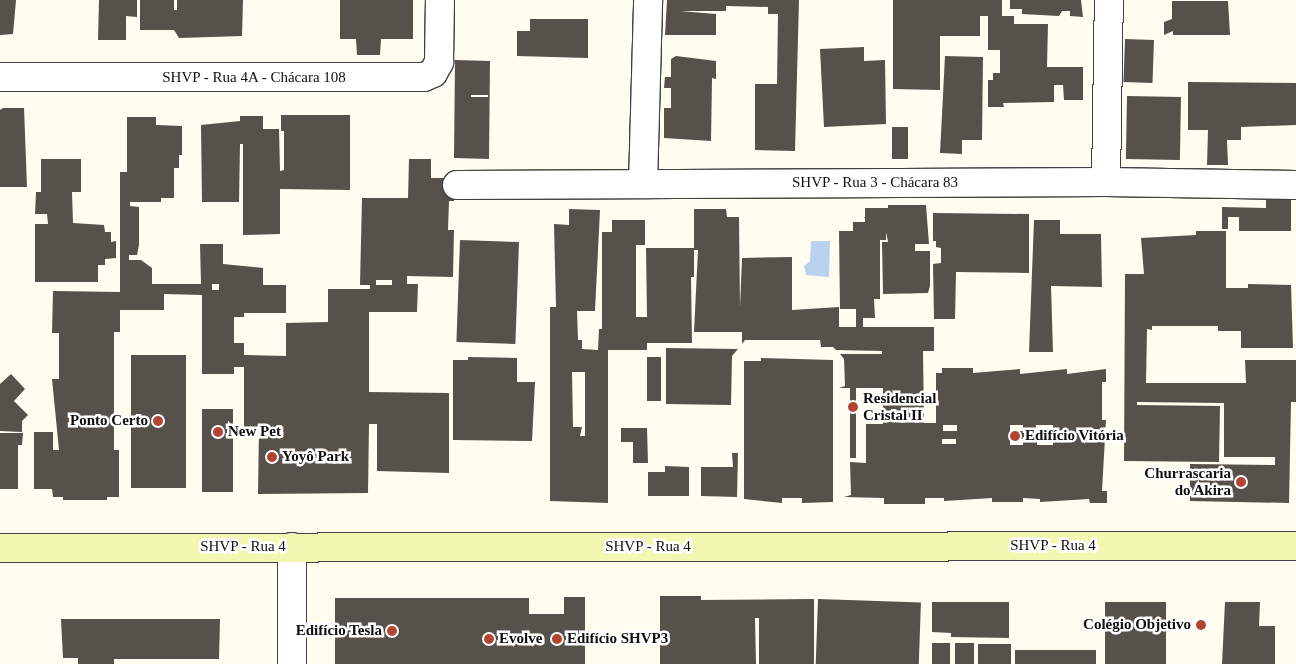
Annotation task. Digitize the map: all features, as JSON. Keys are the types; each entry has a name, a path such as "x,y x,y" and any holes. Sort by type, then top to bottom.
{"street":[{"name":"SHVP - Rua 4A - Chácara 108","path":"0,77 424,77 433,73 440,62 440,0"},
{"path":"643,184 648,0"},
{"path":"1106,182 1109,0"},
{"name":"SHVP - Rua 3 - Chácara 83","path":"456,185 1106,182 1296,185"},
{"name":"SHVP - Rua 4","path":"0,548 1296,546"},
{"path":"292,547 292,664"}],"water":[{"path":"811,241 830,241 829,277 806,275 804,266 810,261"}],"building":[{"path":"0,0 16,0 13,34 0,35"},
{"path":"99,0 137,0 137,17 126,16 126,40 98,40"},
{"path":"140,0 174,0 174,10 177,10 177,0 243,0 242,36 179,38 174,30 140,30"},
{"path":"340,0 413,0 413,39 381,39 380,55 357,55 356,39 340,39"},
{"path":"667,0 799,0 795,151 755,150 755,84 777,84 778,14 768,14 768,7 726,6 726,11 680,11 716,14 716,35 665,35"},
{"path":"893,0 1002,0 1002,16 1014,16 1014,24 1048,24 1047,67 1083,67 1083,100 1064,100 1063,85 1054,85 1054,102 1003,103 1004,107 988,107 988,80 993,80 993,73 1000,73 1000,50 988,50 988,16 980,16 980,36 940,36 940,90 893,89"},
{"path":"1010,0 1081,0 1083,17 1070,16 1070,11 1062,11 1059,16 1022,14 1022,9 1010,9"},
{"path":"1172,1 1228,1 1230,35 1173,35 1173,31 1164,35 1164,22 1172,19"},
{"path":"530,19 588,19 588,58 517,56 517,31 530,31"},
{"path":"1125,39 1154,40 1152,83 1123,82"},
{"path":"864,47 864,61 885,60 886,124 824,127 820,49"},
{"path":"676,56 716,61 716,79 712,78 711,141 664,138 664,108 671,108 671,88 664,88 665,77 671,77 671,59"},
{"path":"945,56 983,57 982,140 962,140 962,154 940,153"},
{"path":"455,60 490,61 489,159 454,158","holes":["471,95 488,95 488,97 471,97"]},
{"path":"1188,82 1296,83 1296,125 1241,127 1241,140 1227,140 1228,165 1207,165 1208,130 1188,130"},
{"path":"1127,96 1181,97 1180,160 1126,159"},
{"path":"3,108 24,108 27,187 0,187 0,110"},
{"path":"281,115 350,115 350,190 280,189 280,234 243,235 243,144 240,144 239,202 202,202 201,125 240,121 240,116 263,116 263,129 279,129 280,171 284,170 284,131 281,131"},
{"path":"127,117 156,117 156,125 182,126 182,155 179,155 179,168 174,168 174,198 161,198 161,202 130,202 130,206 139,207 139,245 137,255 129,255 129,260 141,260 152,268 152,284 201,284 200,244 223,244 223,264 263,268 263,285 286,285 286,313 244,313 244,317 234,317 234,343 244,343 244,355 286,356 286,323 328,322 328,289 370,289 370,285 360,285 362,198 408,198 409,159 431,159 431,178 454,178 454,201 449,201 448,230 454,230 453,277 407,276 407,284 418,284 417,312 369,312 369,392 449,393 449,473 377,471 377,424 369,424 368,493 258,494 259,427 244,427 244,367 234,367 234,374 202,374 202,295 164,294 164,310 120,310 120,332 114,332 114,450 119,450 119,497 107,497 107,500 63,500 63,497 53,497 52,489 34,489 34,432 53,432 53,450 59,450 52,379 59,379 59,333 52,333 53,291 120,292 120,172 127,172","holes":["376,280 392,280 392,285 376,285","212,284 219,284 219,290 212,290"]},
{"path":"892,127 908,127 908,159 892,159"},
{"path":"41,159 81,159 81,192 72,192 73,223 104,225 105,232 111,232 111,242 116,241 116,258 105,259 105,265 98,265 98,282 35,282 35,224 48,224 47,214 35,214 36,192 41,192"},
{"path":"1266,184 1291,184 1291,231 1239,231 1239,217 1228,217 1228,229 1222,229 1222,207 1266,208"},
{"path":"888,205 926,205 929,244 915,244 915,251 930,251 930,286 928,293 883,294 882,242 888,242 886,232 886,240 880,240 880,299 874,299 875,318 863,318 863,327 934,327 934,351 923,351 924,423 936,423 936,373 942,373 942,368 973,368 973,373 1020,369 1020,374 1067,369 1067,374 1106,369 1106,382 1102,382 1102,420 1106,420 1102,491 1107,491 1107,503 1090,503 1089,499 1040,502 1040,499 1023,498 1023,502 992,502 992,498 944,501 944,498 925,498 925,504 884,504 884,498 844,497 851,495 850,462 866,463 866,424 883,424 883,388 856,388 856,458 850,458 850,388 839,388 845,386 844,359 840,354 882,354 882,351 836,350 833,347 821,347 820,340 745,340 742,344 742,332 694,332 698,250 694,250 694,277 691,277 692,343 647,343 647,350 608,350 608,503 550,501 550,307 556,307 554,224 569,225 569,209 600,210 595,311 577,311 578,340 582,340 582,349 598,350 599,329 602,329 602,232 612,232 612,220 645,220 645,245 636,245 636,317 647,317 646,248 694,248 694,209 726,209 727,217 739,217 740,307 742,258 792,257 792,310 839,307 839,327 856,327 856,309 840,309 839,231 853,231 853,222 865,222 865,208 888,208","holes":["572,372 585,372 585,436 580,436 582,427 573,427","943,425 957,425 957,431 943,431","1010,425 1023,425 1023,431 1010,431","1036,425 1053,425 1053,431 1036,431","1037,438 1053,439 1053,445 1037,445","942,439 956,439 956,444 942,444","1010,439 1023,439 1023,445 1010,445"]},
{"path":"933,213 1029,214 1029,273 956,272 955,319 934,319 933,264 941,263 941,248 936,247 936,241 933,241"},
{"path":"1034,220 1060,220 1060,234 1101,234 1102,287 1051,286 1053,352 1029,352"},
{"path":"1196,231 1226,231 1226,288 1248,288 1248,284 1291,285 1293,348 1241,348 1241,331 1218,331 1218,326 1152,326 1152,330 1147,329 1146,383 1246,383 1245,360 1296,360 1296,402 1291,402 1289,503 1190,501 1190,464 1275,465 1275,457 1224,457 1224,403 1137,402 1137,405 1220,406 1219,462 1124,461 1125,274 1144,274 1141,238 1196,235"},
{"path":"460,240 519,242 515,344 456,342"},
{"path":"666,348 738,349 732,356 731,405 666,404"},
{"name":"Ponto Certo","path":"131,355 186,355 186,488 131,488"},
{"path":"468,357 517,358 517,382 535,382 532,441 453,440 453,360 468,360"},
{"path":"647,357 661,357 661,401 647,401"},
{"path":"761,358 833,360 833,502 802,503 802,498 782,498 782,503 744,499 744,361 761,361"},
{"path":"11,374 25,389 14,401 28,415 22,421 22,432 0,431 0,384"},
{"name":"New Pet","path":"202,409 233,409 233,492 202,492"},
{"path":"621,428 647,428 648,463 633,463 633,442 621,442"},
{"path":"0,433 23,433 22,445 18,445 18,489 0,489"},
{"path":"732,453 738,453 737,497 701,496 701,467 733,467"},
{"path":"665,466 689,467 689,496 648,496 648,472 665,472"},
{"path":"660,596 701,596 701,600 814,599 814,664 759,664 759,618 755,618 756,664 660,664"},
{"path":"564,597 585,597 585,664 335,664 335,598 529,598 529,614 564,614"},
{"path":"818,599 921,603 919,664 816,664"},
{"path":"932,602 1009,602 1009,638 951,637 951,633 932,632"},
{"path":"1105,602 1166,602 1166,664 1105,664"},
{"path":"1225,602 1260,602 1259,626 1275,626 1275,664 1222,664"},
{"path":"61,619 220,619 219,659 114,659 114,664 78,664 78,658 63,658"},
{"path":"932,643 950,643 950,664 932,664"},
{"path":"955,643 974,643 974,664 955,664"},
{"path":"978,644 1011,644 1011,664 978,664"},
{"path":"1015,650 1096,650 1096,664 1015,664"}],"place":[{"name":"Residencial Cristal II","path":"853,407"},
{"name":"Ponto Certo","path":"158,421"},
{"name":"New Pet","path":"218,432"},
{"name":"Edifício Vitória","path":"1015,436"},
{"name":"Yoyô Park","path":"272,457"},
{"name":"Churrascaria do Akira","path":"1241,482"},
{"name":"Colégio Objetivo","path":"1201,625"},
{"name":"Edifício Tesla","path":"392,631"},
{"name":"Evolve","path":"489,639"},
{"name":"Edifício SHVP3","path":"557,639"}]}
